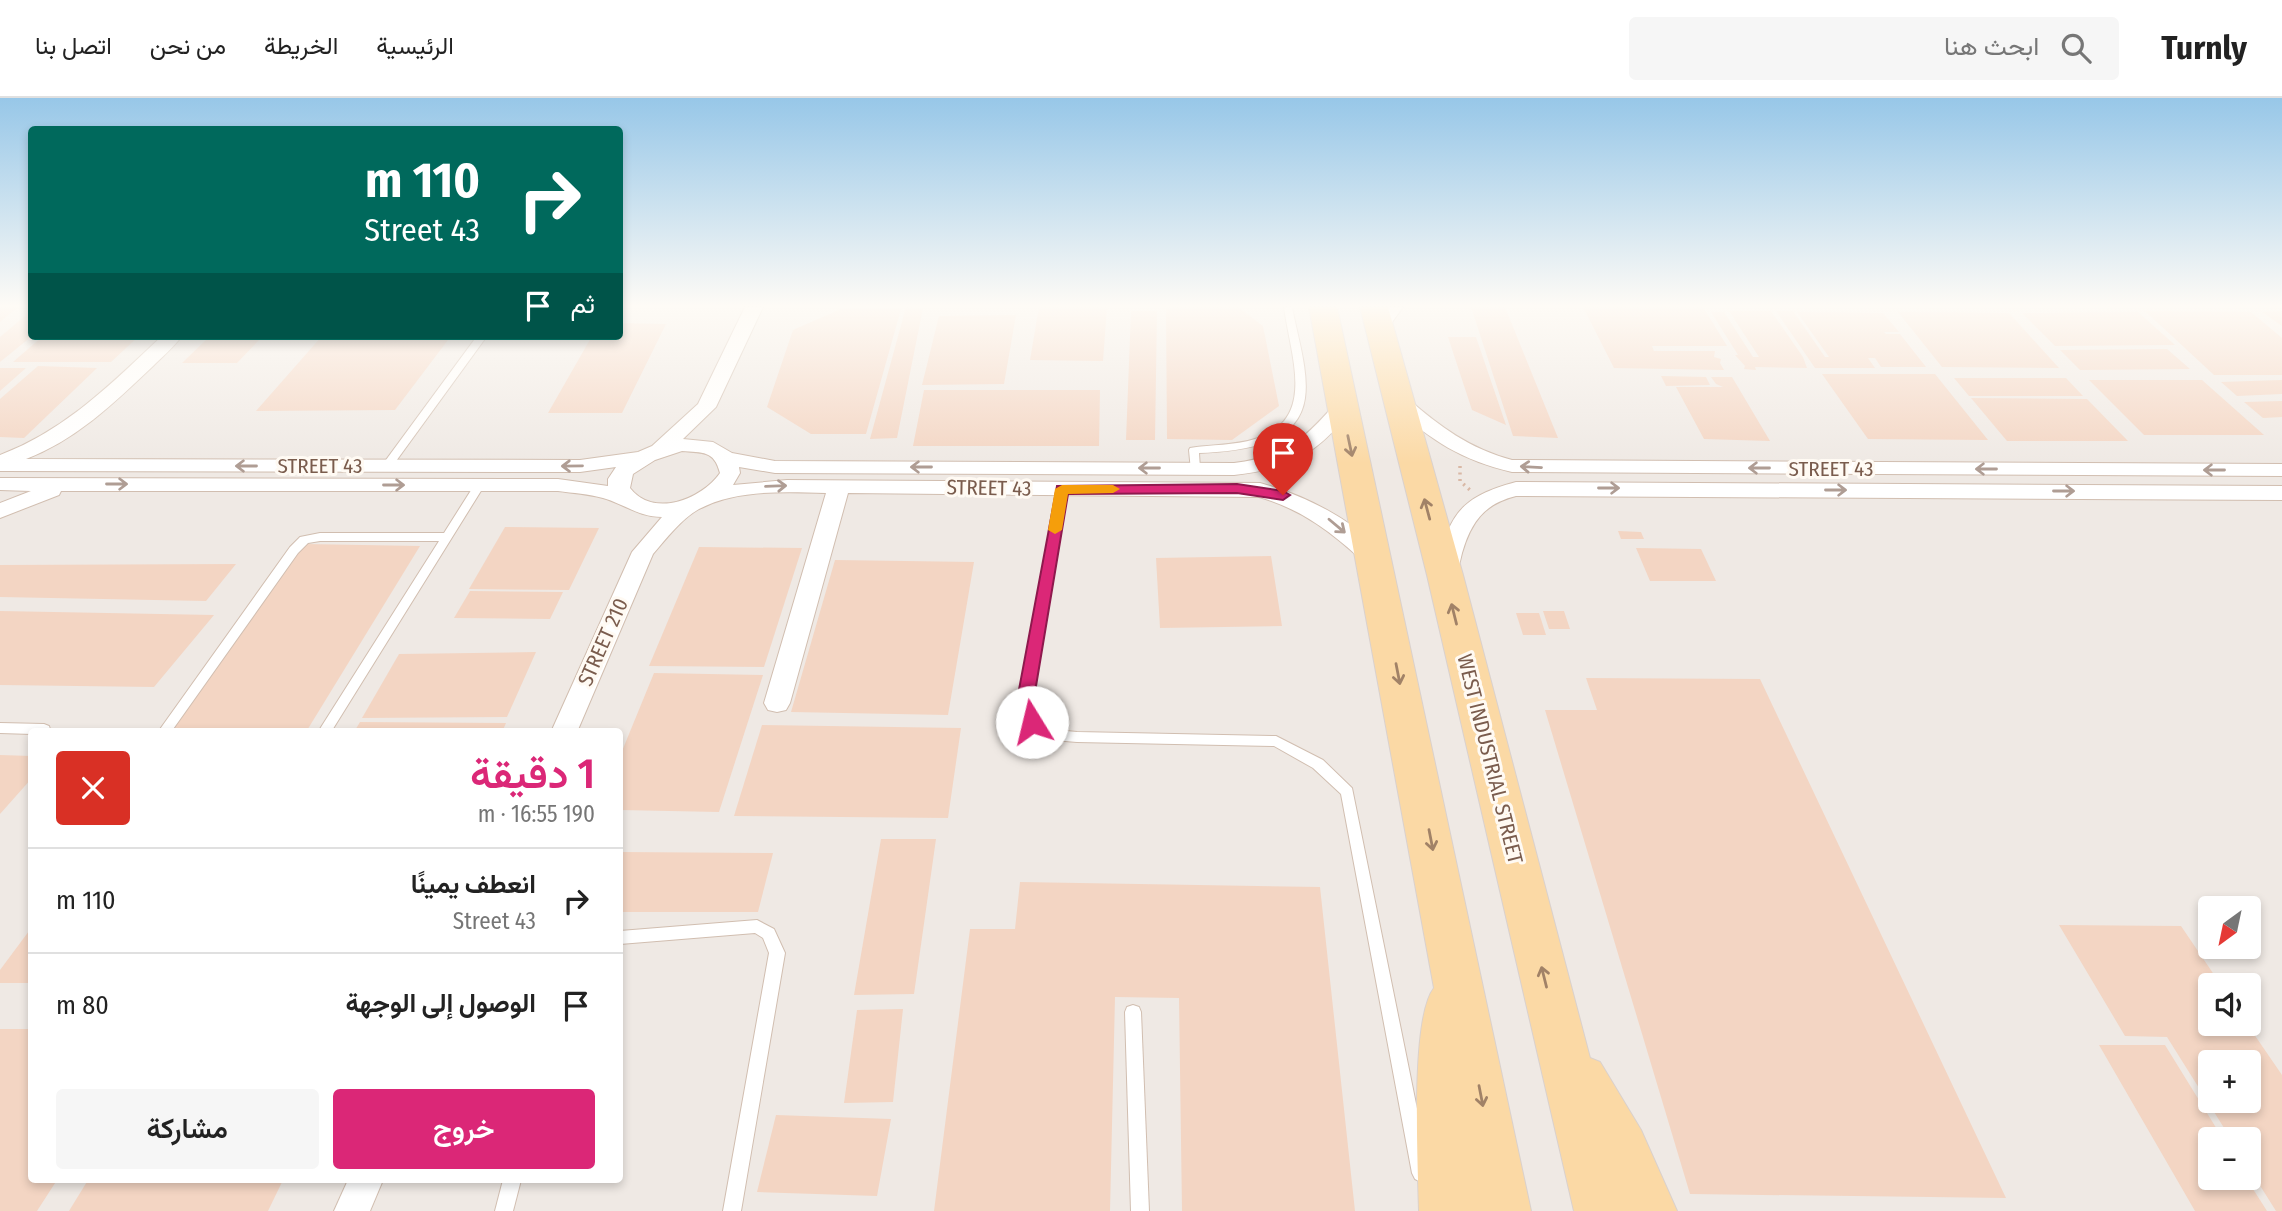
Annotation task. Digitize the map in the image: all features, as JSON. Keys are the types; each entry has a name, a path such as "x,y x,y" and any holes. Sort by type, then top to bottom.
{"main road":[{"path":"1333,359 1503,1211"},
{"name":"WEST INDUSTRIAL STREET","path":"1391,359 1399,402 1445,575 1602,1211"},
{"path":"1435,1200 1454,957"},
{"path":"1560,1044 1622,1149 1648,1211"}],"street":[{"path":"0,463 34,450 75,427 148,359"},
{"path":"660,449 706,407 729,359"},
{"name":"STREET 43","path":"1399,402 1440,437 1470,455 1512,466 2282,470"},
{"path":"706,407 706,428 720,453"},
{"name":"STREET 43","path":"0,463 580,466 639,458 660,449 693,444 775,467 1260,467 1301,452 1342,408"},
{"path":"75,427 73,447 79,455 104,465"},
{"name":"STREET 210","path":"566,728 643,552 665,526 700,500 719,490 730,473 720,453"},
{"path":"639,458 621,478 621,492 642,526 643,552"},
{"name":"STREET 43","path":"0,484 558,485 593,489 642,507 666,509 766,486 1237,488 1272,493 1304,503 1322,514 1374,559"},
{"path":"0,511 72,484"},
{"path":"777,704 839,486"},
{"name":"STREET 43","path":"1481,499 1516,489 1543,488 2282,493"},
{"path":"1445,575 1462,520 1481,499"},
{"path":"352,1211 365,1183"}],"lane":[{"path":"387,466 465,359"},
{"path":"1195,468 1194,450 1241,448 1278,434 1298,410 1300,395 1295,359"},
{"path":"326,728 444,537 480,486"},
{"path":"1062,489 1024,711 1041,734 1276,741 1318,764 1347,792 1435,1200"},
{"path":"167,728 293,550 304,540 320,537 444,537"},
{"path":"0,728 28,729"},
{"path":"623,937 757,926 769,934 777,953 732,1211"},
{"path":"1133,1012 1140,1211"},
{"path":"504,1211 511,1183"}],"path":[{"path":"1470,455 1458,468 1461,481 1481,499"}],"shaded area":[{"path":"0,359 2282,359 2282,1211 0,1211"}],"building":[{"path":"17,359 114,359 111,362 13,362"},
{"path":"186,359 241,359 237,363 182,363"},
{"path":"302,359 434,359 395,410 256,411"},
{"path":"579,359 649,359 622,413 548,413"},
{"path":"783,359 887,359 866,434 811,434 767,407"},
{"path":"892,359 913,359 897,438 870,439"},
{"path":"928,359 1008,359 1004,384 922,385"},
{"path":"1030,359 1103,359 1103,361"},
{"path":"1129,359 1156,359 1155,440 1126,440"},
{"path":"1166,359 1270,359 1279,406 1232,440 1167,439"},
{"path":"1455,359 1483,359 1506,425 1472,410"},
{"path":"1488,359 1526,359 1558,438 1513,436"},
{"path":"1609,359 1721,359 1724,370 1614,368"},
{"path":"1739,359 1804,359 1807,368 1755,367 1756,370 1744,369 1745,366"},
{"path":"1809,359 1869,359 1875,368 1815,368"},
{"path":"1876,359 1920,359 1926,367 1881,367"},
{"path":"1936,359 2051,359 2059,368 1942,367"},
{"path":"2069,359 2178,359 2190,369 2080,370"},
{"path":"2197,359 2282,359 2282,375 2214,375"},
{"path":"38,366 97,368 24,438 0,437 0,399"},
{"path":"0,368 26,368 0,391"},
{"path":"1822,374 1935,374 1988,440 1868,439"},
{"path":"1661,376 1706,377 1710,385 1666,386"},
{"path":"1711,377 1732,377 1770,441 1704,439 1676,387 1723,387 1716,384"},
{"path":"1954,378 2066,378 2083,396 1969,396"},
{"path":"2089,380 2202,380 2264,435 2144,435"},
{"path":"2282,380 2282,394 2237,396 2221,382"},
{"path":"924,390 1100,390 1099,446 913,446"},
{"path":"1971,398 2087,399 2128,441 2007,441"},
{"path":"2282,401 2282,417 2263,418 2244,402"},
{"path":"505,527 599,528 569,590 469,589"},
{"path":"1618,531 1641,532 1644,539 1621,539"},
{"path":"304,544 420,546 308,728 173,728"},
{"path":"699,547 802,548 764,667 649,666"},
{"path":"1636,548 1701,549 1716,581 1650,581"},
{"path":"1271,556 1282,626 1160,628 1156,558"},
{"path":"835,560 974,562 948,715 791,712"},
{"path":"236,564 206,601 0,597 0,565"},
{"path":"470,591 563,592 550,619 454,618"},
{"path":"0,611 214,615 154,687 0,685"},
{"path":"1543,611 1564,611 1570,629 1549,629"},
{"path":"1516,613 1539,613 1546,635 1523,635"},
{"path":"536,652 507,717 362,718 399,654"},
{"path":"654,673 763,675 719,812 623,810 623,749"},
{"path":"1586,678 1760,679 2006,1198 1690,1194 1545,710 1597,710"},
{"path":"360,722 506,723 504,728 356,728"},
{"path":"762,725 961,728 948,818 734,816"},
{"path":"0,755 28,756 28,782 0,814"},
{"path":"881,839 936,839 914,994 854,995"},
{"path":"623,852 773,853 758,912 623,912"},
{"path":"1020,882 1320,887 1355,1211 1182,1211 1179,998 1115,997 1110,1211 934,1211 970,929 1015,929"},
{"path":"2059,925 2181,926 2198,951 2198,959 2203,959 2213,973 2198,973 2198,1036 2255,1036 2282,1075 2282,1211 2276,1211 2261,1187 2261,1127 2223,1127 2215,1113 2261,1113 2261,1050 2198,1050 2198,1086 2167,1037 2125,1036"},
{"path":"28,932 28,983 0,983 0,970"},
{"path":"903,1009 893,1102 844,1103 857,1010"},
{"path":"0,1029 28,1029 28,1183 55,1183 37,1211 0,1211"},
{"path":"2099,1045 2165,1045 2198,1098 2198,1113 2207,1113 2216,1127 2198,1127 2198,1190 2254,1190 2267,1211 2195,1211"},
{"path":"776,1115 891,1119 877,1196 757,1192"},
{"path":"86,1183 282,1183 268,1211 69,1211"}],"slow traffic":[{"path":"1055,530 1062,489 1113,489"}],"route":[{"path":"1032,722 1024,711 1062,489 1237,488 1283,495"}]}
